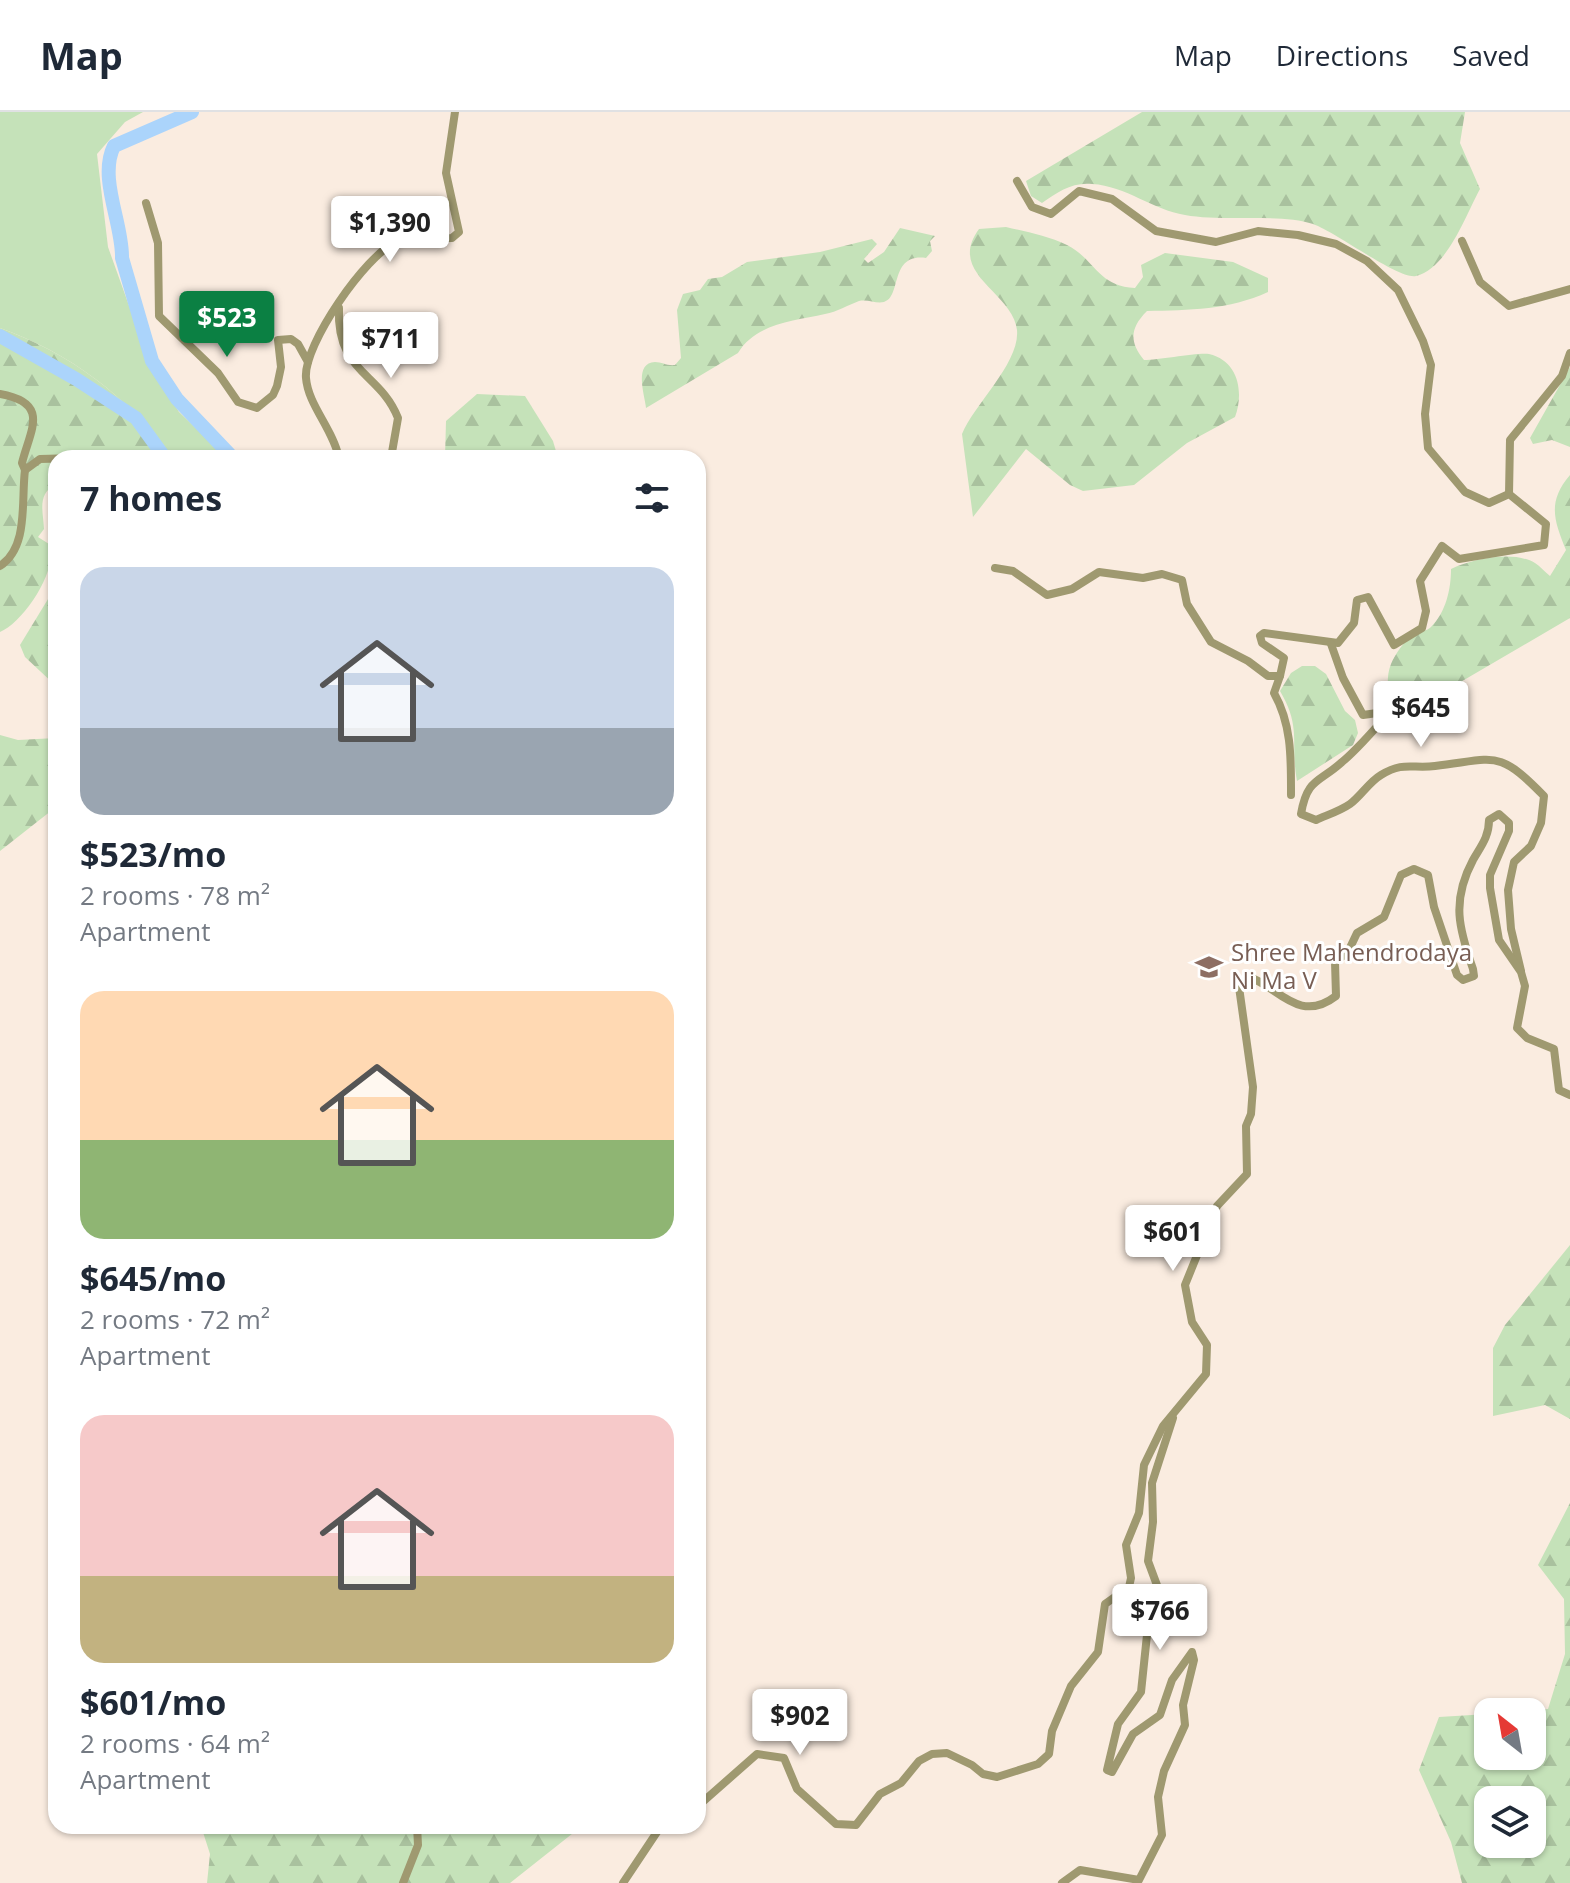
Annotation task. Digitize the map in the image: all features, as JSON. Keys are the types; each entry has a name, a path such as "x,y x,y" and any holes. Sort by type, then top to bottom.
{"street":[{"path":"337,450 308,386 308,363 315,343 368,264 384,249 415,238 452,238 459,232 446,173 455,112"},
{"path":"1017,181 1032,207 1051,214 1079,191 1112,199 1130,216 1156,231 1216,242 1258,231 1298,235 1336,244 1367,261 1398,290 1431,365 1425,414 1428,448 1465,492 1489,503 1509,494"},
{"path":"146,203 158,243 159,316 218,373 238,402 257,408 273,395 281,367 278,340 291,339 298,344 308,363"},
{"path":"1462,241 1480,282 1509,306 1570,289"},
{"path":"339,306 341,330 350,361 380,391 398,418 392,450"},
{"path":"1509,494 1510,440 1562,376 1570,353"},
{"path":"0,394 22,401 35,417 34,430 22,463 25,470 19,542 0,566"},
{"path":"25,470 40,459 48,459"},
{"path":"1291,795 1289,738 1282,707 1274,693 1284,658 1262,643 1260,636 1264,633 1338,643 1354,623 1357,600 1368,597 1394,645 1422,628 1426,611 1420,581 1442,546 1459,559 1544,545 1546,524 1509,494"},
{"path":"995,568 1013,571 1047,595 1072,589 1099,572 1143,578 1162,574 1182,580 1187,604 1211,642 1248,661 1268,676 1280,676"},
{"path":"1331,644 1343,678 1363,715 1391,711 1341,764 1317,778 1304,793 1301,814 1316,820 1338,810 1349,804 1379,776 1407,763 1432,767 1473,758 1498,760 1521,773 1544,796 1541,823 1531,846 1514,862 1508,890 1511,929 1523,966 1521,972"},
{"path":"706,1799 757,1754 784,1758 797,1789 836,1824 856,1825 880,1794 901,1783 919,1761 932,1754 947,1753 983,1774 997,1777 1046,1758 1052,1731 1071,1686 1098,1652 1105,1604 1129,1587 1131,1578 1126,1545 1139,1513 1144,1465 1163,1426 1206,1374 1207,1345 1192,1322 1185,1285 1217,1206 1247,1174 1246,1126 1251,1114 1253,1087 1239,987 1247,977 1257,979 1278,997 1292,1003 1307,1005 1330,1001 1336,996 1335,962 1348,952 1357,933 1384,917 1401,875 1414,869 1428,875 1434,907 1457,975 1469,979 1474,976 1458,922 1459,903 1471,864 1487,837 1489,820 1499,814 1509,823 1509,831 1495,862 1490,888 1499,940 1521,972 1525,986 1517,1028 1527,1038 1554,1049 1559,1090 1570,1095"},
{"path":"1062,1883 1080,1870 1139,1880 1162,1835 1158,1797 1164,1771 1185,1725 1183,1705 1194,1660 1192,1652 1172,1680 1160,1715 1133,1734 1112,1772 1107,1770 1118,1724 1141,1692 1147,1635 1161,1596 1148,1561 1153,1522 1152,1483 1174,1415"},
{"path":"403,1883 418,1845 417,1834"},
{"path":"623,1883 656,1834"}],"green space":[{"path":"0,112 143,112 125,122 97,154 108,247 151,367 179,412 219,450 164,450 136,415 96,379 49,350 0,328"},
{"path":"1142,112 1465,112 1460,143 1480,189 1447,252 1438,263 1416,276 1396,271 1323,229 1300,221 1185,215 1116,189 1092,184 1072,186 1042,203 1031,196 1026,181"},
{"path":"1006,227 1067,245 1112,283 1122,286 1135,288 1143,277 1141,265 1165,253 1233,262 1268,278 1268,292 1253,298 1209,308 1147,311 1135,329 1134,341 1144,360 1209,354 1227,363 1239,388 1235,417 1187,443 1134,485 1083,491 1070,485 1026,449 973,517 962,434 1011,356 1017,330 1005,305 975,271 970,258 971,245 979,229"},
{"path":"900,228 935,236 930,241 932,251 926,258 906,262 893,292 884,302 859,301 829,313 765,329 738,353 646,408 642,381 644,368 655,362 675,365 681,358 677,310 683,294 700,290 708,279 722,277 747,262 820,252 872,239 877,244 864,259 868,263 884,252"},
{"path":"0,328 49,350 96,379 136,415 164,450 48,450 48,490 42,509 44,529 38,537 48,543 48,570 29,607 0,632"},
{"path":"1570,367 1570,447 1552,440 1533,444 1530,438"},
{"path":"477,394 525,396 556,450 445,450 446,421"},
{"path":"1570,475 1570,618 1387,725 1391,664 1407,640 1429,629 1436,621 1449,592 1451,569 1481,559 1516,557 1535,563 1550,576 1566,550 1558,529 1555,503"},
{"path":"48,599 48,679 25,657 20,645"},
{"path":"1302,666 1315,666 1326,674 1345,711 1355,720 1358,733 1353,745 1297,781 1291,715 1280,691 1291,673"},
{"path":"0,735 18,740 48,738 48,813 0,851"},
{"path":"1570,1245 1570,1419 1545,1405 1493,1416 1493,1348 1505,1325"},
{"path":"1570,1503 1570,1883 1462,1883 1451,1842 1419,1770 1439,1717 1474,1715 1474,1770 1546,1770 1546,1709 1565,1654 1564,1599 1538,1565"},
{"path":"204,1834 572,1834 510,1883 207,1883 210,1854"}],"waterway":[{"path":"192,112 114,146 110,159 110,187 122,258 152,361 177,399 225,450"},
{"path":"0,336 76,379 136,418 159,450"}],"place":[{"name":"Shree Mahendrodaya Ni Ma V","path":"1209,967"}]}
